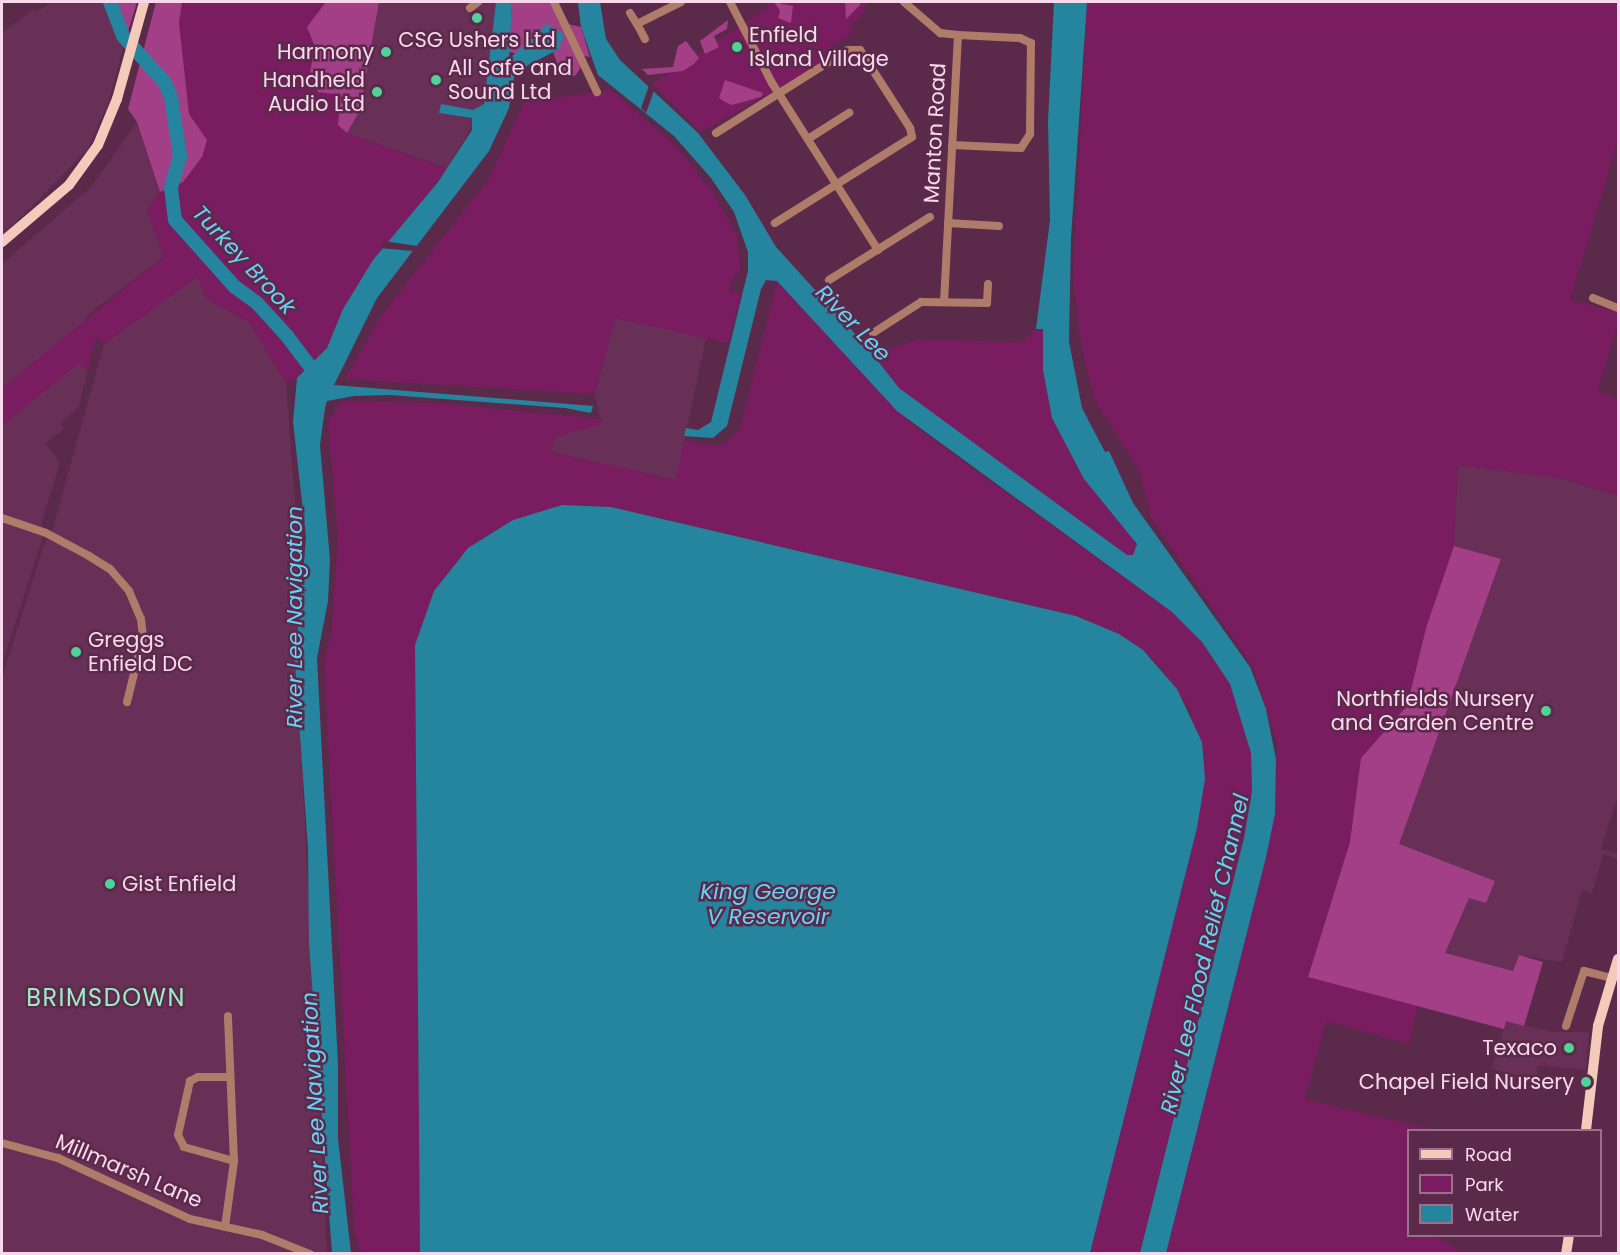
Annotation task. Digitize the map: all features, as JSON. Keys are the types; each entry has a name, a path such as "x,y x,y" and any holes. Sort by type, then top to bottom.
{"main road":[{"path":"2,242 57,197 88,160 108,126 144,2"},
{"path":"1586,1129 1598,1026 1618,959"},
{"path":"1566,1254 1569,1237"}],"street":[{"path":"470,8 478,2"},
{"path":"554,2 597,92"},
{"path":"637,24 681,2"},
{"path":"730,2 777,92 878,250"},
{"name":"Manton Road","path":"904,2 940,33 958,35 944,300"},
{"path":"630,13 645,39"},
{"path":"952,145 1022,148 1030,134 1031,43 1020,38 958,35"},
{"path":"716,133 777,92 855,47 910,128 912,137 906,142 775,223"},
{"path":"808,140 849,113"},
{"path":"829,280 930,217"},
{"path":"948,223 999,226"},
{"path":"873,333 908,307 944,300 987,303 988,284"},
{"path":"1593,298 1618,308"},
{"path":"2,518 46,533 110,568 129,591 141,619 143,637 127,702"},
{"path":"1566,1026 1584,971 1612,978"},
{"path":"225,1227 234,1161 228,1016"},
{"path":"230,1077 198,1077 190,1081 178,1136 184,1147 234,1161"},
{"name":"Millmarsh Lane","path":"2,1143 58,1158 162,1208 225,1227 262,1235 310,1254"}],"shaded area":[{"path":"52,2 106,2 116,35 124,45 108,103 88,149 2,236 2,33 34,9 37,12"},
{"path":"106,2 137,2 124,45 116,35"},
{"path":"156,2 182,2 179,23 189,114 207,140 202,157 183,182 160,192 137,122 128,109"},
{"path":"326,2 379,2 360,110 347,133 338,125 341,95 318,92 310,72 315,47 307,27"},
{"path":"379,2 496,2 484,105 447,168 347,133 360,110"},
{"path":"512,2 550,2 564,23 581,27 590,57 579,55 580,69 575,76 562,76 553,52 559,49 537,31 517,54 509,52"},
{"path":"774,2 793,6 791,23 778,18 780,11"},
{"path":"845,2 860,2 860,5 846,19"},
{"path":"728,20 727,29 714,36 719,47 705,54 700,41"},
{"path":"686,41 699,58 683,71 648,75 642,69 673,67 678,46"},
{"path":"725,80 763,93 761,97 732,105 719,98"},
{"path":"137,122 160,192 147,211 164,256 85,317 96,337 78,408 62,422 63,429 45,444 60,462 42,521 43,536 2,664 2,264 91,187"},
{"path":"197,277 207,299 250,323 286,383 299,557 303,788 327,1253 2,1254 2,678 43,548 53,528 104,344"},
{"path":"615,318 706,338 676,480 551,452 555,437 601,424 595,394"},
{"path":"1458,465 1560,478 1618,496 1618,795 1601,849 1618,854 1618,859 1603,854 1592,893 1582,890 1562,962 1520,955 1513,972 1444,953 1469,898 1398,844 1501,560 1454,546"},
{"path":"1454,546 1501,559 1399,844 1495,881 1486,903 1469,898 1445,953 1513,971 1519,955 1543,962 1524,1026 1506,1021 1504,1029 1308,977 1350,842 1361,758 1407,706 1426,628"},
{"path":"1506,1021 1552,1032 1589,1032 1586,1070 1538,1065 1536,1080 1492,1069"}],"green space":[{"path":"160,2 379,2 360,110 347,133 447,168 343,309 327,348 296,379 286,383 250,323 207,299 197,277 104,344 96,337 87,372 79,363 2,426 2,388 164,256 147,211 159,192 137,122"},
{"path":"768,2 868,2 860,18 850,23 854,32 828,49 827,61 701,132 652,84 767,8"},
{"path":"1087,2 1618,2 1618,141 1570,300 1618,312 1618,325 1597,391 1618,399 1618,495 1560,478 1458,465 1454,546 1426,628 1407,706 1361,758 1350,842 1308,976 1418,1006 1409,1044 1326,1021 1305,1099 1430,1129 1407,1129 1407,1237 1436,1237 1463,1253 1166,1253 1266,857 1275,814 1277,744 1253,667 1151,518 1139,470 1094,399 1080,338 1073,279"},
{"path":"611,90 675,146 712,191 737,236 741,271 733,277 729,291 741,294 728,343 615,318 595,394 345,379 380,317 488,180 524,102"},
{"path":"777,282 914,426 1172,612 1202,642 1230,684 1243,716 1251,753 1252,791 1244,838 1140,1253 1090,1253 1197,828 1191,712 1158,664 1119,634 1076,616 611,507 562,505 513,520 468,548 434,591 415,645 420,1254 360,1253 354,1229 324,662 331,635 338,539 328,421 342,401 435,403 602,419 601,424 555,437 551,452 676,480 684,441 718,446 730,440 740,429"},
{"path":"1036,329 1043,329 1043,370 1137,544 1133,555 1127,555 945,424 899,388 874,355 918,339 1021,342"}],"water":[{"path":"496,2 512,2 509,59 547,24 564,34 559,49 515,72 509,108 489,151 377,298 334,385 593,406 591,413 565,408 390,395 354,396 327,401 320,445 330,560 328,601 317,658 338,1064 338,1139 351,1253 332,1253 309,944 308,849 295,662 306,537 293,422 297,378 327,348 343,309 373,260 438,182 472,130 472,118 439,113 441,104 473,110 484,104"},
{"path":"578,2 600,2 606,39 620,60 698,133 745,195 776,247 867,347 899,388 1127,555 1133,555 1137,544 1084,479 1052,418 1043,370 1043,329 1036,329 1050,220 1048,121 1054,2 1087,2 1071,238 1069,342 1082,408 1105,452 1109,451 1133,503 1250,667 1266,709 1276,759 1275,814 1266,857 1166,1253 1140,1253 1244,838 1252,791 1251,753 1230,684 1202,642 1172,612 897,411 777,281 766,280 761,289 727,426 713,438 684,436 686,428 698,430 711,422 748,271 748,252 734,212 711,178 674,136 598,75 581,27"},
{"name":"King George V Reservoir","path":"562,505 611,507 1076,616 1119,634 1143,650 1177,689 1202,742 1205,779 1197,828 1090,1253 420,1253 415,645 434,591 468,548 513,520"}],"pier":[{"path":"650,83 655,88 646,113 641,108"},
{"path":"384,241 417,246 413,251 379,248"}],"waterway":[{"name":"Turkey Brook","path":"110,2 123,36 165,83 171,97 180,156 171,188 175,220 235,287 257,303 287,336 318,377"}],"place":[{"name":"CSG Ushers Ltd","path":"477,18"},
{"name":"Enfield Island Village","path":"737,47"},
{"name":"Harmony","path":"386,52"},
{"name":"All Safe and Sound Ltd","path":"436,80"},
{"name":"Handheld Audio Ltd","path":"377,92"},
{"name":"Greggs Enfield DC","path":"76,652"},
{"name":"Northfields Nursery and Garden Centre","path":"1546,711"},
{"name":"Gist Enfield","path":"110,884"},
{"name":"Texaco","path":"1569,1048"},
{"name":"Chapel Field Nursery","path":"1586,1082"}],"district":[{"name":"BRIMSDOWN","path":"106,998"}],"water label":[{"name":"River Lee","path":"853,323"},
{"name":"River Lee Navigation","path":"295,617"},
{"name":"River Lee Flood Relief Channel","path":"1205,954"},
{"name":"River Lee Navigation","path":"315,1103"}]}
